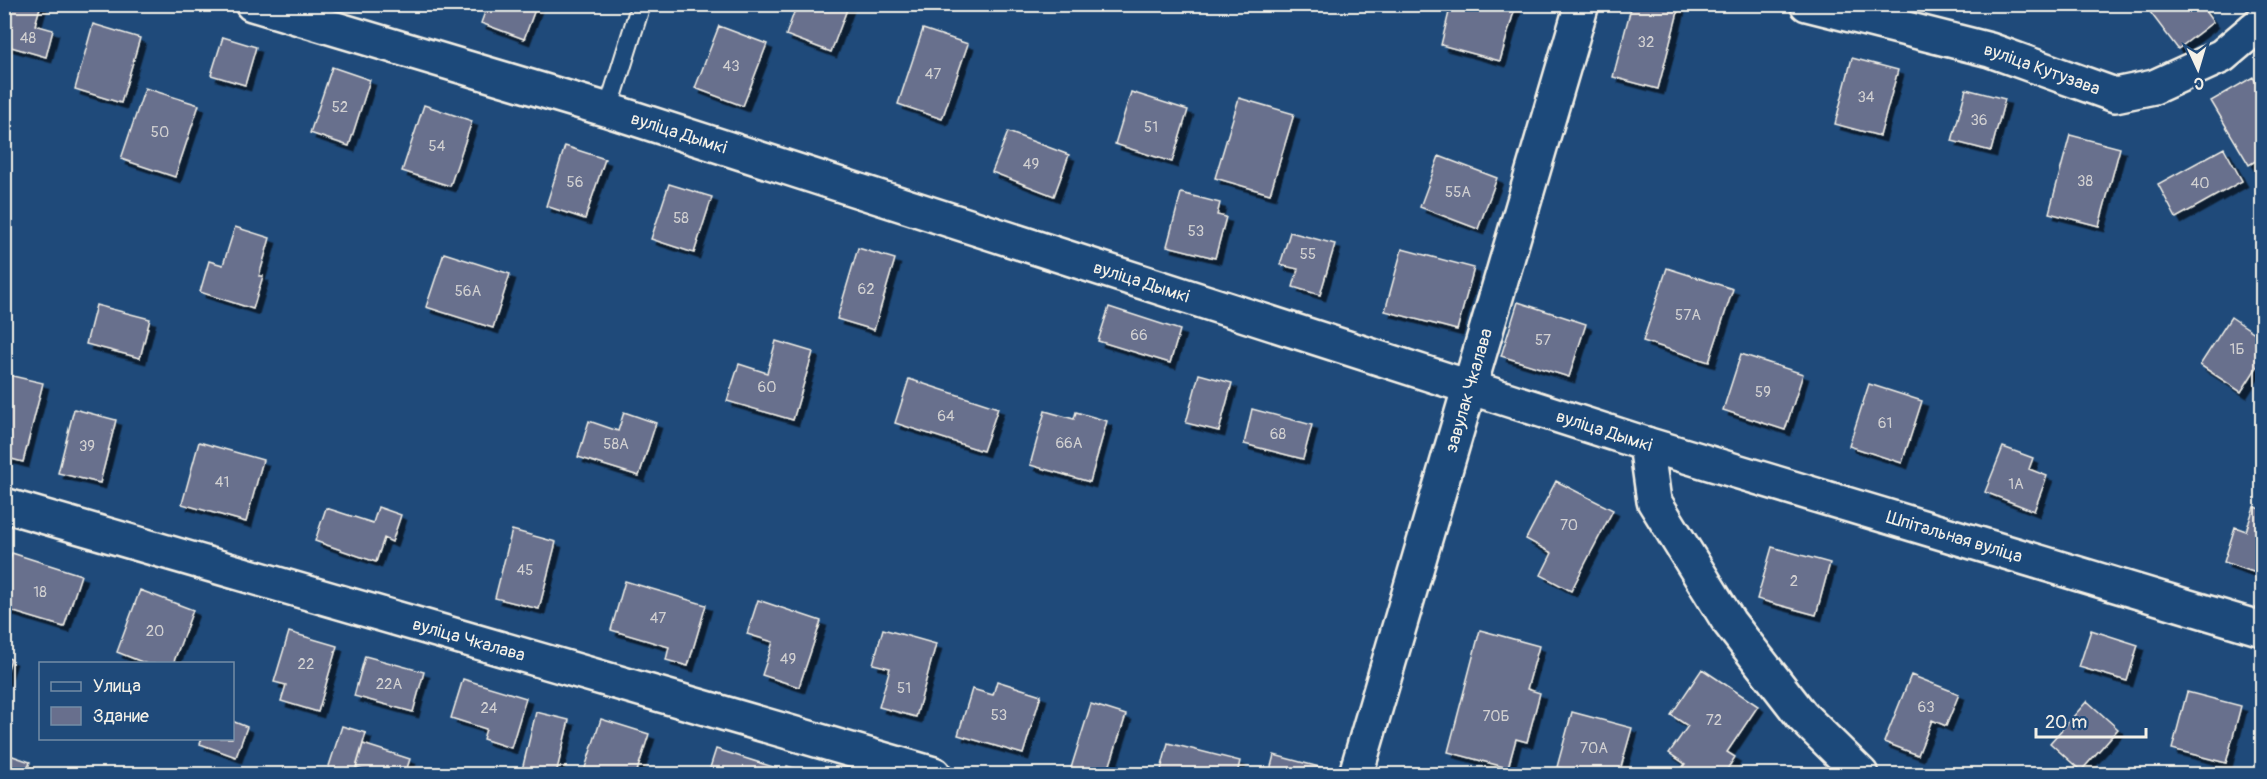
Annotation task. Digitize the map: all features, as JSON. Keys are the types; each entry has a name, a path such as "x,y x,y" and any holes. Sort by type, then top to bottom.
{"street":[{"name":"вуліца Дымкі","path":"252,4 608,110 1646,444 1654,501 1729,622 1802,716 1861,774"},
{"name":"завулак Чкалава","path":"1356,774 1471,389 1582,4"},
{"name":"вуліца Кутузава","path":"1807,4 1990,50 2115,94 2154,87 2222,56 2262,22"},
{"name":"Шпітальная вуліца","path":"1646,444 2262,629"},
{"name":"вуліца Чкалава","path":"4,505 934,774"}],"lane":[{"path":"608,110 641,4"}],"building":[{"path":"4,4 41,4 35,25 53,30 46,57 4,45"},
{"path":"488,4 537,4 524,39 481,23"},
{"path":"797,4 849,4 831,52 786,35"},
{"path":"1451,4 1516,4 1500,61 1441,45"},
{"path":"1632,4 1667,4 1679,8 1658,89 1613,77"},
{"path":"2144,4 2200,4 2213,22 2178,49"},
{"path":"93,24 140,38 121,103 75,89"},
{"path":"719,26 767,44 743,106 695,88"},
{"path":"923,29 968,44 942,119 898,104"},
{"path":"223,37 256,47 245,85 211,75"},
{"path":"1852,58 1898,70 1880,136 1835,124"},
{"path":"332,67 370,80 349,146 310,133"},
{"path":"2253,77 2262,93 2262,157 2249,165 2211,101"},
{"path":"145,88 199,105 175,177 121,159"},
{"path":"1966,89 2005,99 1991,151 1952,141"},
{"path":"1131,92 1188,110 1172,162 1115,144"},
{"path":"1239,98 1294,114 1270,194 1215,178"},
{"path":"424,105 472,121 450,186 402,171"},
{"path":"1008,132 1069,155 1054,196 992,172"},
{"path":"2070,135 2120,148 2099,226 2049,213"},
{"path":"565,146 605,159 585,219 546,206"},
{"path":"2224,148 2242,181 2176,218 2158,184"},
{"path":"1439,156 1497,178 1478,229 1420,207"},
{"path":"669,184 712,197 694,253 651,239"},
{"path":"1181,193 1220,203 1217,215 1226,217 1215,258 1167,246"},
{"path":"235,227 270,238 259,276 263,276 253,309 200,292 209,261 223,265"},
{"path":"1290,232 1335,244 1320,295 1293,287 1298,269 1280,265"},
{"path":"858,248 895,259 874,330 837,319"},
{"path":"1402,249 1474,268 1457,330 1385,311"},
{"path":"444,253 510,274 493,328 426,307"},
{"path":"1667,268 1733,289 1709,362 1643,341"},
{"path":"1518,302 1586,324 1569,377 1501,356"},
{"path":"96,305 150,319 140,358 86,344"},
{"path":"1109,307 1180,330 1170,363 1098,341"},
{"path":"2231,317 2262,338 2262,359 2241,392 2200,365"},
{"path":"776,341 813,352 793,420 727,401 739,364 767,373"},
{"path":"1741,354 1803,374 1785,430 1723,410"},
{"path":"4,374 43,383 23,462 4,457"},
{"path":"1199,374 1232,383 1219,431 1186,423"},
{"path":"909,379 998,408 983,451 895,423"},
{"path":"1869,384 1922,401 1902,463 1849,446"},
{"path":"74,409 116,420 100,483 58,473"},
{"path":"1252,409 1312,425 1303,459 1244,444"},
{"path":"1045,411 1074,419 1076,412 1107,421 1090,482 1030,465"},
{"path":"624,412 656,423 639,476 578,457 589,421 618,431"},
{"path":"199,442 263,460 246,522 182,504"},
{"path":"2003,447 2033,458 2029,469 2047,476 2034,511 1985,492"},
{"path":"1556,481 1613,510 1571,591 1541,575 1552,553 1526,539"},
{"path":"378,507 401,515 392,542 384,538 376,562 315,541 326,508 373,523"},
{"path":"2254,507 2262,509 2262,575 2224,562 2235,527 2246,531"},
{"path":"512,530 556,542 539,609 495,598"},
{"path":"1772,547 1830,563 1816,615 1757,599"},
{"path":"12,553 81,575 64,627 4,609 4,568 7,569"},
{"path":"625,581 706,605 688,666 666,660 669,647 611,630"},
{"path":"140,590 193,610 174,662 142,662 117,652"},
{"path":"758,600 821,621 799,687 762,675 773,642 747,634"},
{"path":"883,629 936,644 916,717 879,707 890,668 873,664"},
{"path":"1480,630 1539,646 1527,689 1540,693 1527,742 1516,739 1508,768 1448,752"},
{"path":"2091,630 2138,645 2127,681 2079,667"},
{"path":"289,632 337,646 318,712 281,701 286,685 274,682"},
{"path":"365,656 424,672 413,712 354,696"},
{"path":"4,657 11,659 4,681"},
{"path":"1702,669 1758,706 1727,752 1735,757 1724,774 1678,774 1685,764 1669,753 1688,726 1671,715"},
{"path":"1911,675 1959,694 1946,726 1932,720 1918,755 1884,742"},
{"path":"463,679 526,698 511,748 483,739 486,729 451,718"},
{"path":"997,681 1041,695 1023,754 958,735 972,689 993,695"},
{"path":"2187,692 2241,706 2226,763 2172,749"},
{"path":"2087,701 2118,729 2081,771 2050,743"},
{"path":"1091,704 1126,715 1107,774 1091,774 1071,768"},
{"path":"536,712 569,720 556,774 521,774"},
{"path":"1572,712 1632,728 1619,774 1584,774 1557,767"},
{"path":"601,719 649,734 636,774 583,774"},
{"path":"234,722 247,727 236,757 200,744 201,740 234,740"},
{"path":"342,726 366,733 354,774 328,769"},
{"path":"1168,743 1240,761 1237,774 1160,774"},
{"path":"363,744 410,759 405,774 378,774 356,768"},
{"path":"716,749 773,767 770,774 708,774"},
{"path":"4,753 30,762 26,774 4,774"},
{"path":"1274,755 1338,772 1337,774 1269,774"},
{"path":"787,766 814,774 784,774"}]}
